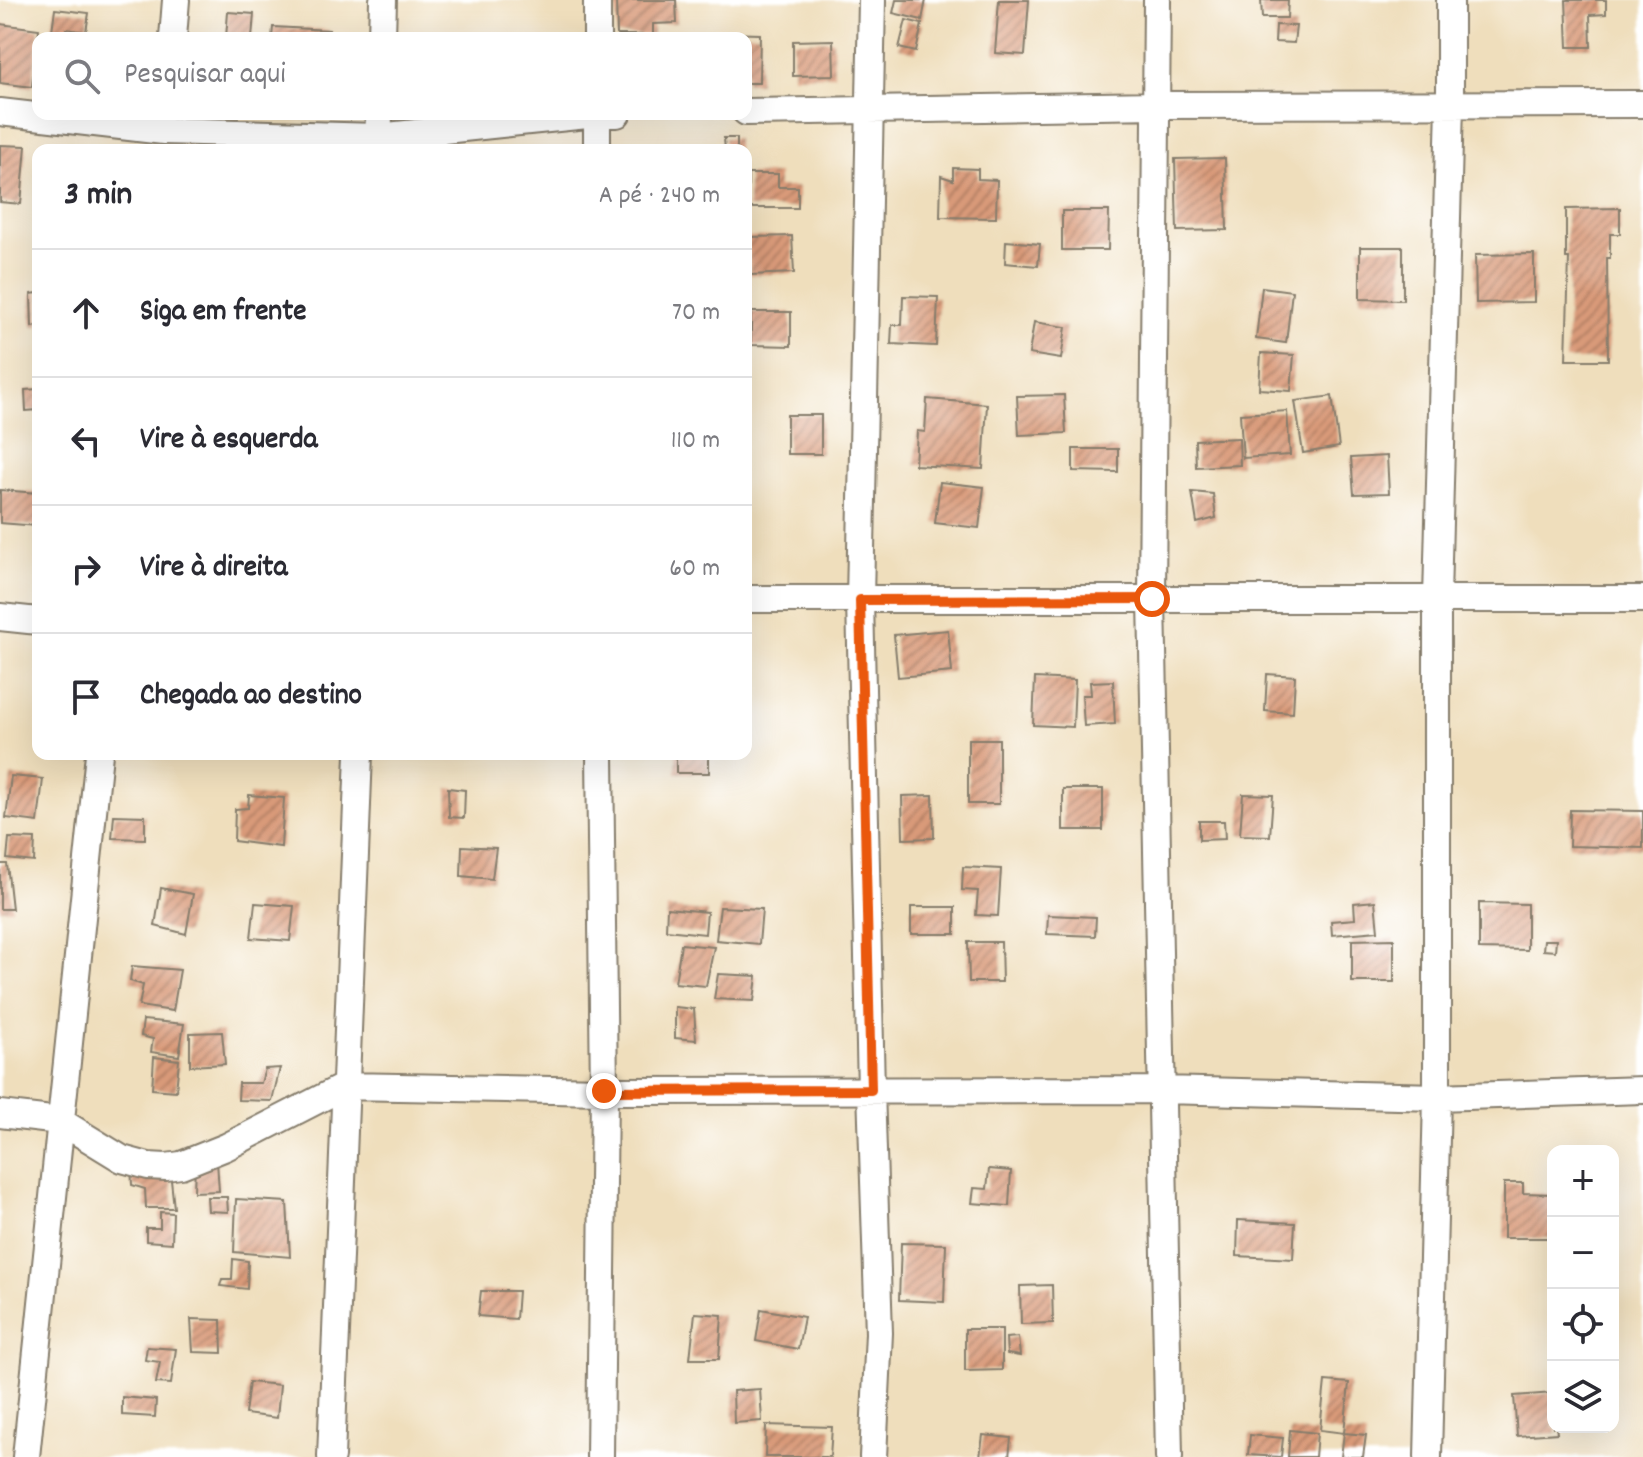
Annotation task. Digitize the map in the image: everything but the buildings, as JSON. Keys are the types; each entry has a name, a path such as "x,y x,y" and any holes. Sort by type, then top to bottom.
{"street":[{"path":"173,32 176,0"},
{"path":"382,32 383,0"},
{"path":"597,0 597,32"},
{"path":"872,0 860,600 879,1333 873,1457"},
{"path":"1157,0 1152,599 1169,1457"},
{"path":"1428,1457 1437,1097 1437,598 1450,0"},
{"path":"752,112 1157,105 1643,104"},
{"path":"0,112 32,116"},
{"path":"66,120 164,132 378,134 531,120"},
{"path":"597,120 597,144"},
{"path":"752,599 1643,599"},
{"path":"0,617 32,620"},
{"path":"26,1457 98,760"},
{"path":"331,1457 359,760"},
{"path":"600,760 604,1091 600,1457"},
{"path":"0,1114 60,1121 122,1159 166,1167 181,1165 226,1147 345,1086 604,1091 1162,1090 1437,1097 1643,1090"}],"route":[{"path":"604,1091 871,1090 860,600 1152,599"}]}
